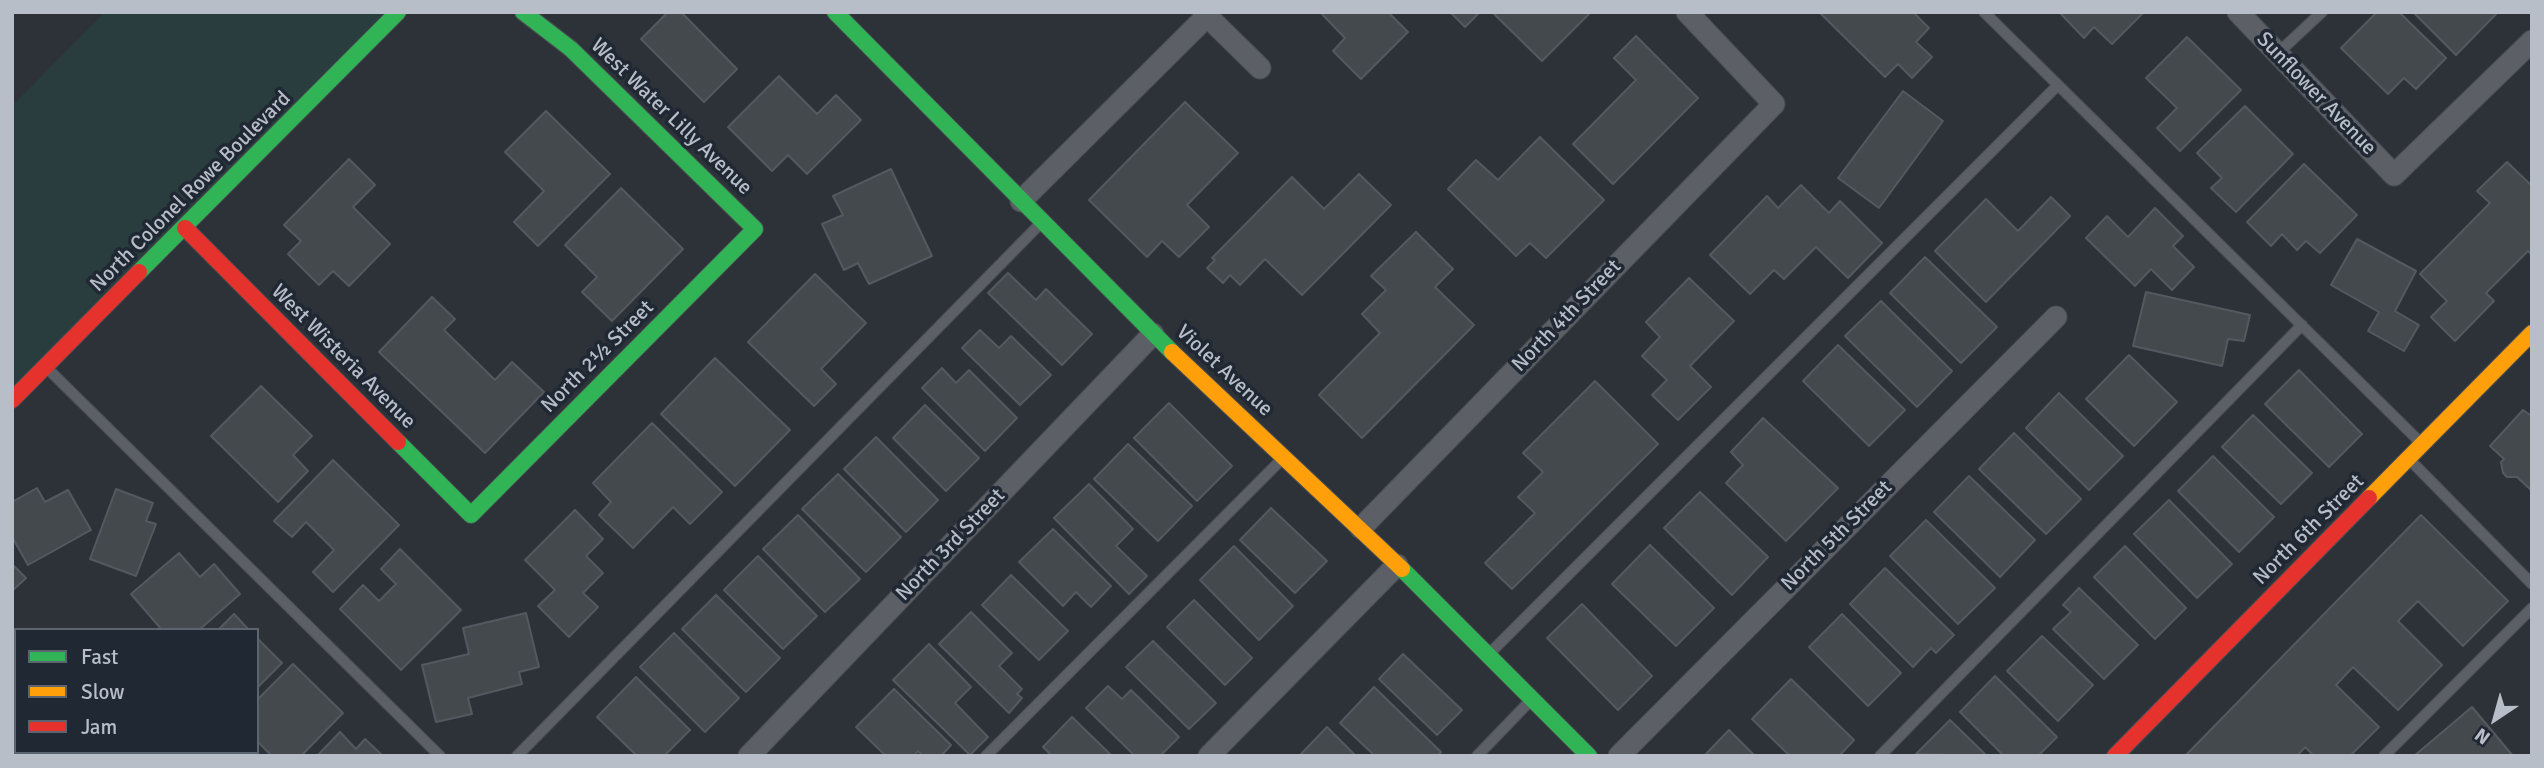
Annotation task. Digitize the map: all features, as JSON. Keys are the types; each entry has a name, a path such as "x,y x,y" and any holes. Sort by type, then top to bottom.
{"street":[{"name":"North Colonel Rowe Boulevard","path":"12,400 398,12"},
{"name":"West Water Lilly Avenue","path":"523,12 571,49 755,229"},
{"name":"Violet Avenue","path":"835,12 1153,334 1361,528 1589,756"},
{"name":"North 4th Street","path":"1361,528 1774,104 1687,12"},
{"name":"Sunflower Avenue","path":"2238,12 2394,175 2532,41"},
{"path":"1021,201 1205,14 1261,68"},
{"name":"West Wisteria Avenue","path":"185,228 471,515"},
{"name":"North 2½ Street","path":"471,515 755,229"},
{"name":"North 5th Street","path":"1619,756 2056,317"},
{"name":"North 6th Street","path":"2115,756 2532,333"},
{"name":"North 3rd Street","path":"748,756 1153,334"},
{"path":"1209,756 1397,565"}],"lane":[{"path":"1984,12 2422,444"},
{"path":"2278,53 2322,12"},
{"path":"1488,655 2058,85"},
{"path":"517,756 1042,221"},
{"path":"1880,756 2302,325"},
{"path":"46,367 440,756"},
{"path":"986,756 1285,456"},
{"path":"2408,458 2532,584"},
{"path":"2384,756 2532,608"},
{"path":"1477,756 1532,699"}],"shaded area":[{"path":"105,12 388,12 12,390 12,106"}],"building":[{"path":"668,12 681,12 737,69 704,102 641,39"},
{"path":"1320,12 1388,12 1408,32 1361,79 1333,51 1345,38"},
{"path":"1450,12 1480,12 1465,27"},
{"path":"1492,12 1591,12 1542,61"},
{"path":"1819,12 1913,12 1929,28 1916,42 1932,57 1912,78 1898,64 1885,77"},
{"path":"2059,12 2144,12 2112,44 2094,27 2084,38"},
{"path":"2377,12 2399,12 2446,58 2416,89 2404,78 2388,94 2341,48"},
{"path":"2413,12 2498,12 2456,55"},
{"path":"1636,36 1698,98 1613,184 1573,144 1636,80 1614,58"},
{"path":"2187,37 2241,90 2180,151 2157,128 2177,108 2146,78"},
{"path":"779,76 817,114 836,95 861,120 807,174 788,155 772,171 728,127"},
{"path":"1903,91 1943,121 1879,208 1838,178"},
{"path":"1185,102 1238,153 1187,205 1209,227 1179,257 1162,241 1147,257 1089,200"},
{"path":"2245,106 2293,154 2236,212 2211,188 2222,178 2197,153"},
{"path":"546,111 610,174 538,246 514,222 544,191 505,152"},
{"path":"1540,137 1604,200 1546,258 1530,243 1516,256 1448,189 1476,160 1498,180"},
{"path":"349,159 375,185 353,207 390,244 349,286 333,271 319,285 288,254 301,241 284,225"},
{"path":"2507,162 2532,186 2532,255 2528,251 2486,293 2494,301 2455,341 2431,317 2447,301 2420,274 2490,203 2477,191"},
{"path":"2304,164 2357,215 2320,253 2306,241 2297,250 2282,234 2271,246 2247,222"},
{"path":"891,169 932,256 869,284 858,263 844,270 822,224 843,215 833,196"},
{"path":"1359,174 1391,205 1302,295 1265,259 1240,285 1230,275 1223,283 1207,268 1215,260 1212,258 1292,177 1324,209"},
{"path":"1801,185 1829,213 1840,201 1882,243 1848,278 1816,247 1784,279 1774,270 1750,294 1710,255 1767,196 1778,208"},
{"path":"621,188 683,249 612,321 582,292 597,277 565,245"},
{"path":"2051,197 2070,216 1986,302 1935,251 1986,199 2018,231"},
{"path":"2155,208 2183,236 2173,246 2194,267 2172,290 2151,269 2135,286 2086,238 2107,216 2128,237"},
{"path":"1416,232 1453,269 1435,287 1474,325 1362,438 1319,395 1380,333 1362,314 1386,290 1371,276"},
{"path":"2357,239 2416,271 2395,311 2419,325 2404,351 2368,331 2379,312 2331,285"},
{"path":"1925,257 1997,327 1961,363 1890,293"},
{"path":"1008,273 1036,300 1046,289 1092,334 1062,365 988,293"},
{"path":"815,274 866,323 821,369 836,384 814,406 748,342"},
{"path":"1689,278 1734,321 1690,366 1711,387 1678,420 1652,395 1667,380 1642,356 1660,337 1646,322"},
{"path":"2146,292 2250,315 2244,341 2228,339 2222,366 2133,346"},
{"path":"432,297 455,319 444,330 495,380 512,362 544,392 485,453 379,352"},
{"path":"1881,301 1952,371 1917,407 1845,336"},
{"path":"980,330 999,348 1011,336 1051,375 1020,405 962,348"},
{"path":"1838,345 1905,410 1869,446 1803,381"},
{"path":"2129,355 2177,402 2134,446 2086,399"},
{"path":"715,358 790,430 735,486 661,414"},
{"path":"942,368 956,383 969,370 1017,418 985,451 922,388"},
{"path":"2299,370 2362,434 2329,467 2265,404"},
{"path":"1595,381 1658,444 1512,589 1485,563 1535,513 1518,497 1543,472 1523,453"},
{"path":"261,386 312,436 293,455 308,471 278,502 211,436"},
{"path":"2059,393 2123,456 2089,490 2026,428"},
{"path":"1169,403 1232,466 1197,501 1134,438"},
{"path":"925,405 979,458 946,491 893,438"},
{"path":"2523,410 2530,415 2532,413 2532,491 2517,477 2507,477 2503,473 2501,462 2504,459 2490,446"},
{"path":"2253,415 2312,473 2281,504 2222,447"},
{"path":"1763,418 1838,488 1786,541 1726,483 1743,465 1731,452"},
{"path":"652,423 722,492 690,524 673,507 633,548 599,515 611,502 593,483"},
{"path":"2014,433 2081,499 2046,534 1979,469"},
{"path":"876,437 938,500 906,532 844,469"},
{"path":"1128,444 1192,506 1158,541 1094,479"},
{"path":"2213,456 2274,517 2239,552 2178,491"},
{"path":"333,460 399,525 333,592 313,572 334,550 306,522 292,537 274,521"},
{"path":"838,474 901,537 866,572 802,509"},
{"path":"1969,476 2035,540 2000,577 1934,512"},
{"path":"1089,484 1133,529 1116,546 1147,576 1129,594 1054,518"},
{"path":"37,488 45,502 68,490 91,530 28,565 12,537 12,502"},
{"path":"116,489 153,503 146,521 156,524 136,576 90,559"},
{"path":"1700,492 1768,557 1732,595 1664,528"},
{"path":"2169,500 2232,564 2197,598 2134,534"},
{"path":"1271,508 1327,561 1295,593 1240,540"},
{"path":"575,510 603,539 586,556 603,573 583,593 598,607 569,637 538,606 555,590 525,560"},
{"path":"798,515 860,579 825,612 763,549"},
{"path":"2421,515 2508,601 2463,646 2418,601 2398,621 2442,665 2398,710 2353,667 2336,685 2379,727 2350,756 2314,756 2305,747 2297,756 2185,756"},
{"path":"1926,520 1995,588 1958,624 1890,556"},
{"path":"1053,529 1111,586 1091,607 1076,592 1063,606 1019,562"},
{"path":"1650,545 1714,608 1676,646 1612,584"},
{"path":"1234,546 1293,606 1259,640 1200,580"},
{"path":"2125,546 2186,608 2155,639 2094,577"},
{"path":"400,549 461,610 401,670 340,609 363,585 379,601 396,584 381,569"},
{"path":"179,553 200,577 214,564 240,594 201,628 160,628 131,594"},
{"path":"758,556 817,616 783,649 724,590"},
{"path":"12,564 26,578 12,591"},
{"path":"1885,568 1954,635 1936,653 1931,648 1913,667 1850,604"},
{"path":"1011,575 1068,631 1039,660 982,605"},
{"path":"2079,588 2138,645 2104,679 2053,629 2071,612 2063,605"},
{"path":"716,595 780,658 746,692 682,629"},
{"path":"1194,600 1252,658 1225,685 1167,627"},
{"path":"1582,604 1652,676 1618,710 1547,638"},
{"path":"971,612 1012,653 999,666 1022,689 1017,694 1022,698 1009,713 939,644"},
{"path":"526,613 539,667 519,672 522,684 468,698 472,714 436,722 422,665 469,654 463,628"},
{"path":"234,614 247,628 220,628"},
{"path":"1842,614 1901,673 1868,706 1809,647"},
{"path":"674,633 739,698 705,732 640,667"},
{"path":"2042,636 2093,685 2058,721 2007,671"},
{"path":"259,640 282,663 259,686"},
{"path":"1153,641 1216,703 1189,729 1126,667"},
{"path":"929,644 971,687 955,703 988,737 970,755 893,680"},
{"path":"1403,654 1462,710 1437,735 1379,679"},
{"path":"293,664 343,713 301,756 272,756 259,743 259,698"},
{"path":"1995,676 2057,737 2038,756 2004,756 1960,712"},
{"path":"636,677 690,730 664,756 637,756 597,717"},
{"path":"1791,679 1854,740 1839,756 1790,756 1752,719"},
{"path":"1108,686 1122,699 1131,690 1179,737 1160,756 1135,756 1086,708"},
{"path":"1374,687 1441,752 1437,756 1375,756 1340,723"},
{"path":"894,689 951,745 941,756 923,756 918,751 914,756 886,756 856,727"},
{"path":"2472,707 2513,756 2414,756"},
{"path":"1072,717 1112,756 1052,756 1043,747"},
{"path":"1950,720 1987,756 1916,754"},
{"path":"1327,727 1356,756 1299,756"},
{"path":"1729,730 1755,756 1704,756"},
{"path":"340,732 356,749 365,739 383,756 317,756"},
{"path":"134,754 135,756 39,756"}],"traffic: fast":[{"path":"139,272 398,12"},
{"path":"398,442 471,515 755,229 571,49 523,12"},
{"path":"835,12 1172,352"},
{"path":"1402,569 1589,756"}],"traffic: slow":[{"path":"2369,498 2532,333"},
{"path":"1172,352 1402,569"}],"traffic: jam":[{"path":"185,228 398,442"},
{"path":"12,400 139,272"},
{"path":"2115,756 2369,498"}]}
